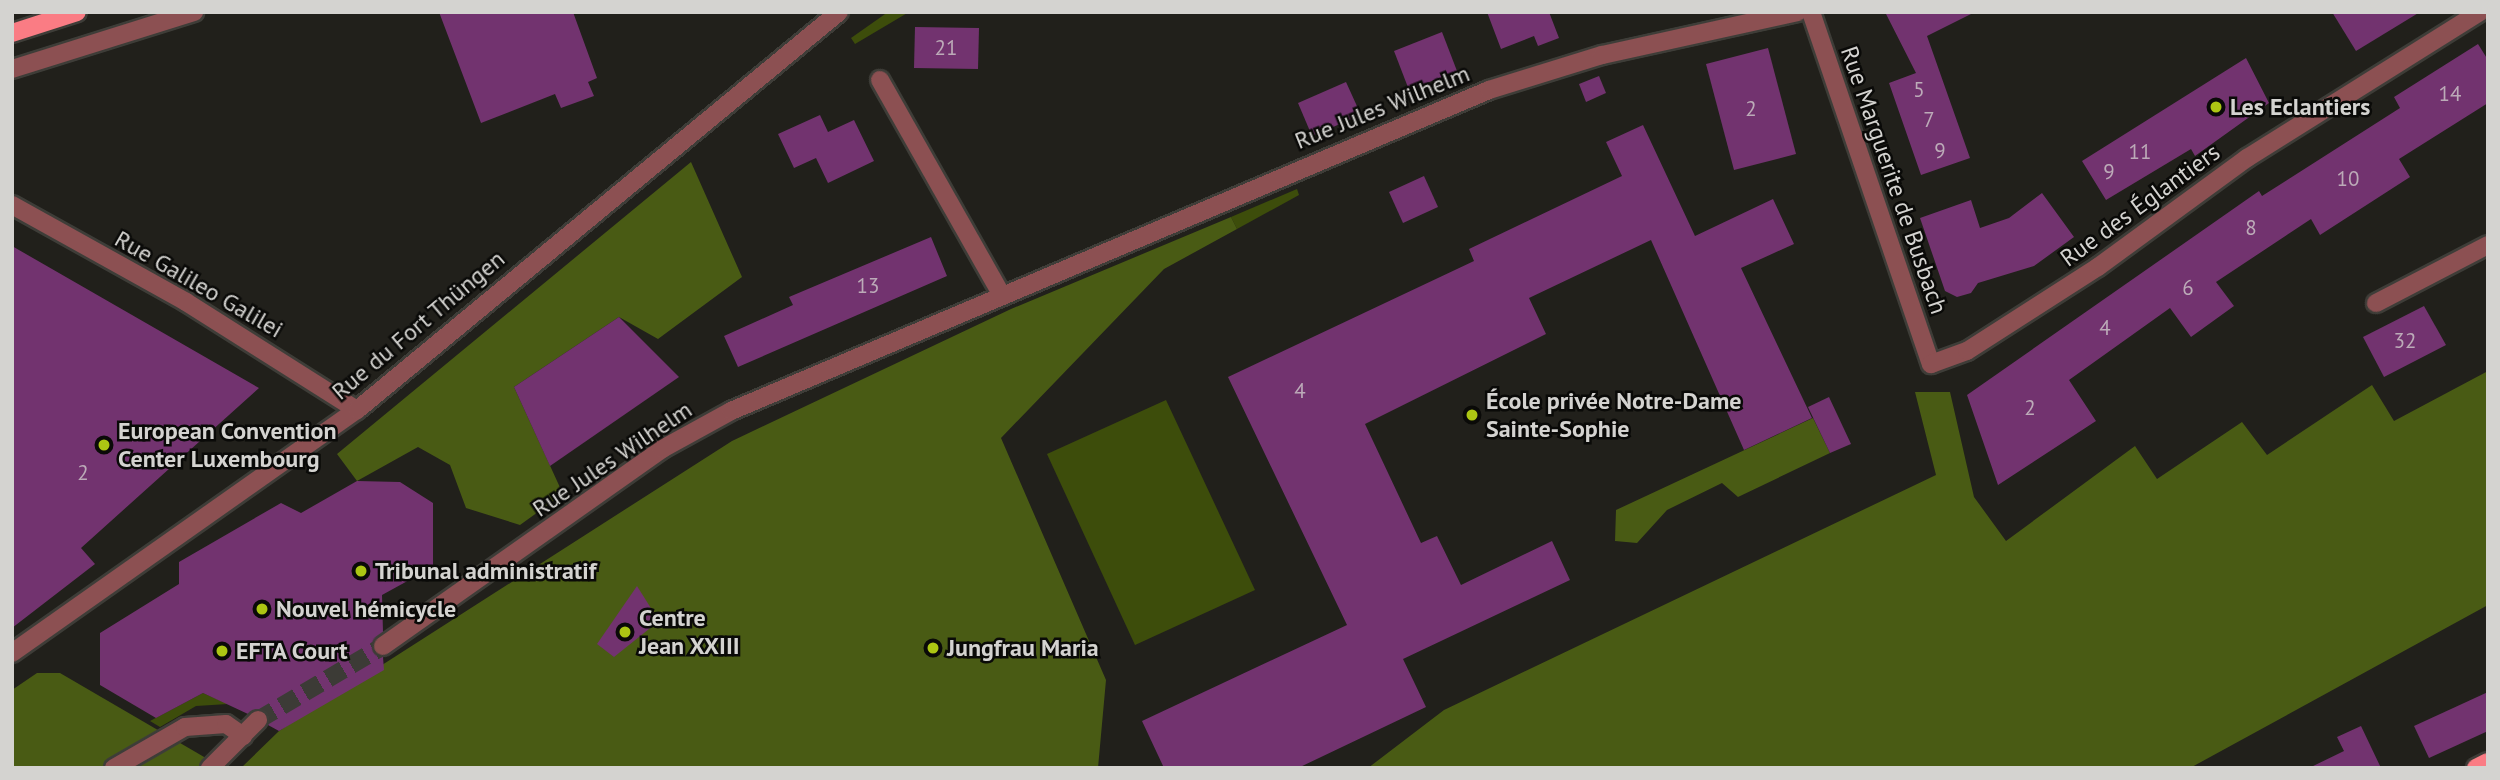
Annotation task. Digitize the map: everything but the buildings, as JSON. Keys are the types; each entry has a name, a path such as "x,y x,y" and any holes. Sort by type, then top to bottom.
{"main road":[{"path":"12,33 77,12"},
{"path":"2476,768 2488,762"}],"street":[{"path":"12,69 194,12"},
{"name":"Rue du Fort Thüngen","path":"12,653 357,410 839,12"},
{"name":"Rue Jules Wilhelm","path":"383,646 671,444 731,411 1489,90 1602,55 1797,12"},
{"name":"Rue Marguerite de Busbach","path":"1811,12 1931,365"},
{"name":"Rue des Églantiers","path":"1931,365 1966,351 2076,281 2247,158 2480,12"},
{"path":"880,80 1002,294"},
{"name":"Rue Galileo Galilei","path":"12,205 186,302 357,410"},
{"path":"2376,303 2488,244"},
{"path":"210,768 258,720"},
{"path":"114,768 206,722 226,724 243,736"}],"green space":[{"path":"888,12 909,12 855,44 851,38"},
{"path":"691,162 742,277 658,339 619,317 514,387 563,494 520,525 466,508 450,465 418,447 357,481 337,454"},
{"path":"1297,189 1299,195 1237,229 1231,217"},
{"path":"1231,217 1237,229 1164,269 1001,438 1106,680 1098,768 241,768 279,731 732,441 1011,309"},
{"path":"2488,371 2488,605 2190,768 1368,768 1444,710 1936,475 1915,392 1950,392 1974,497 2006,541 2135,446 2157,479 2242,422 2267,455 2372,385 2394,421"},
{"path":"1166,400 1255,590 1135,645 1047,454"},
{"path":"1813,418 1830,453 1738,497 1722,483 1667,510 1637,543 1615,541 1616,510"},
{"path":"37,673 60,673 223,768 12,768 12,690"},
{"path":"203,693 228,704 196,706 160,727 150,721"}],"tunnel":[{"path":"258,720 383,646"}],"place":[{"name":"Les Eclantiers","path":"2216,107"},
{"name":"École privée Notre-Dame Sainte-Sophie","path":"1472,415"},
{"name":"European Convention Center Luxembourg","path":"104,445"},
{"name":"Tribunal administratif","path":"361,571"},
{"name":"Nouvel hémicycle","path":"262,609"},
{"name":"Centre Jean XXIII","path":"625,632"},
{"name":"Jungfrau Maria","path":"933,648"},
{"name":"EFTA Court","path":"222,651"}]}
